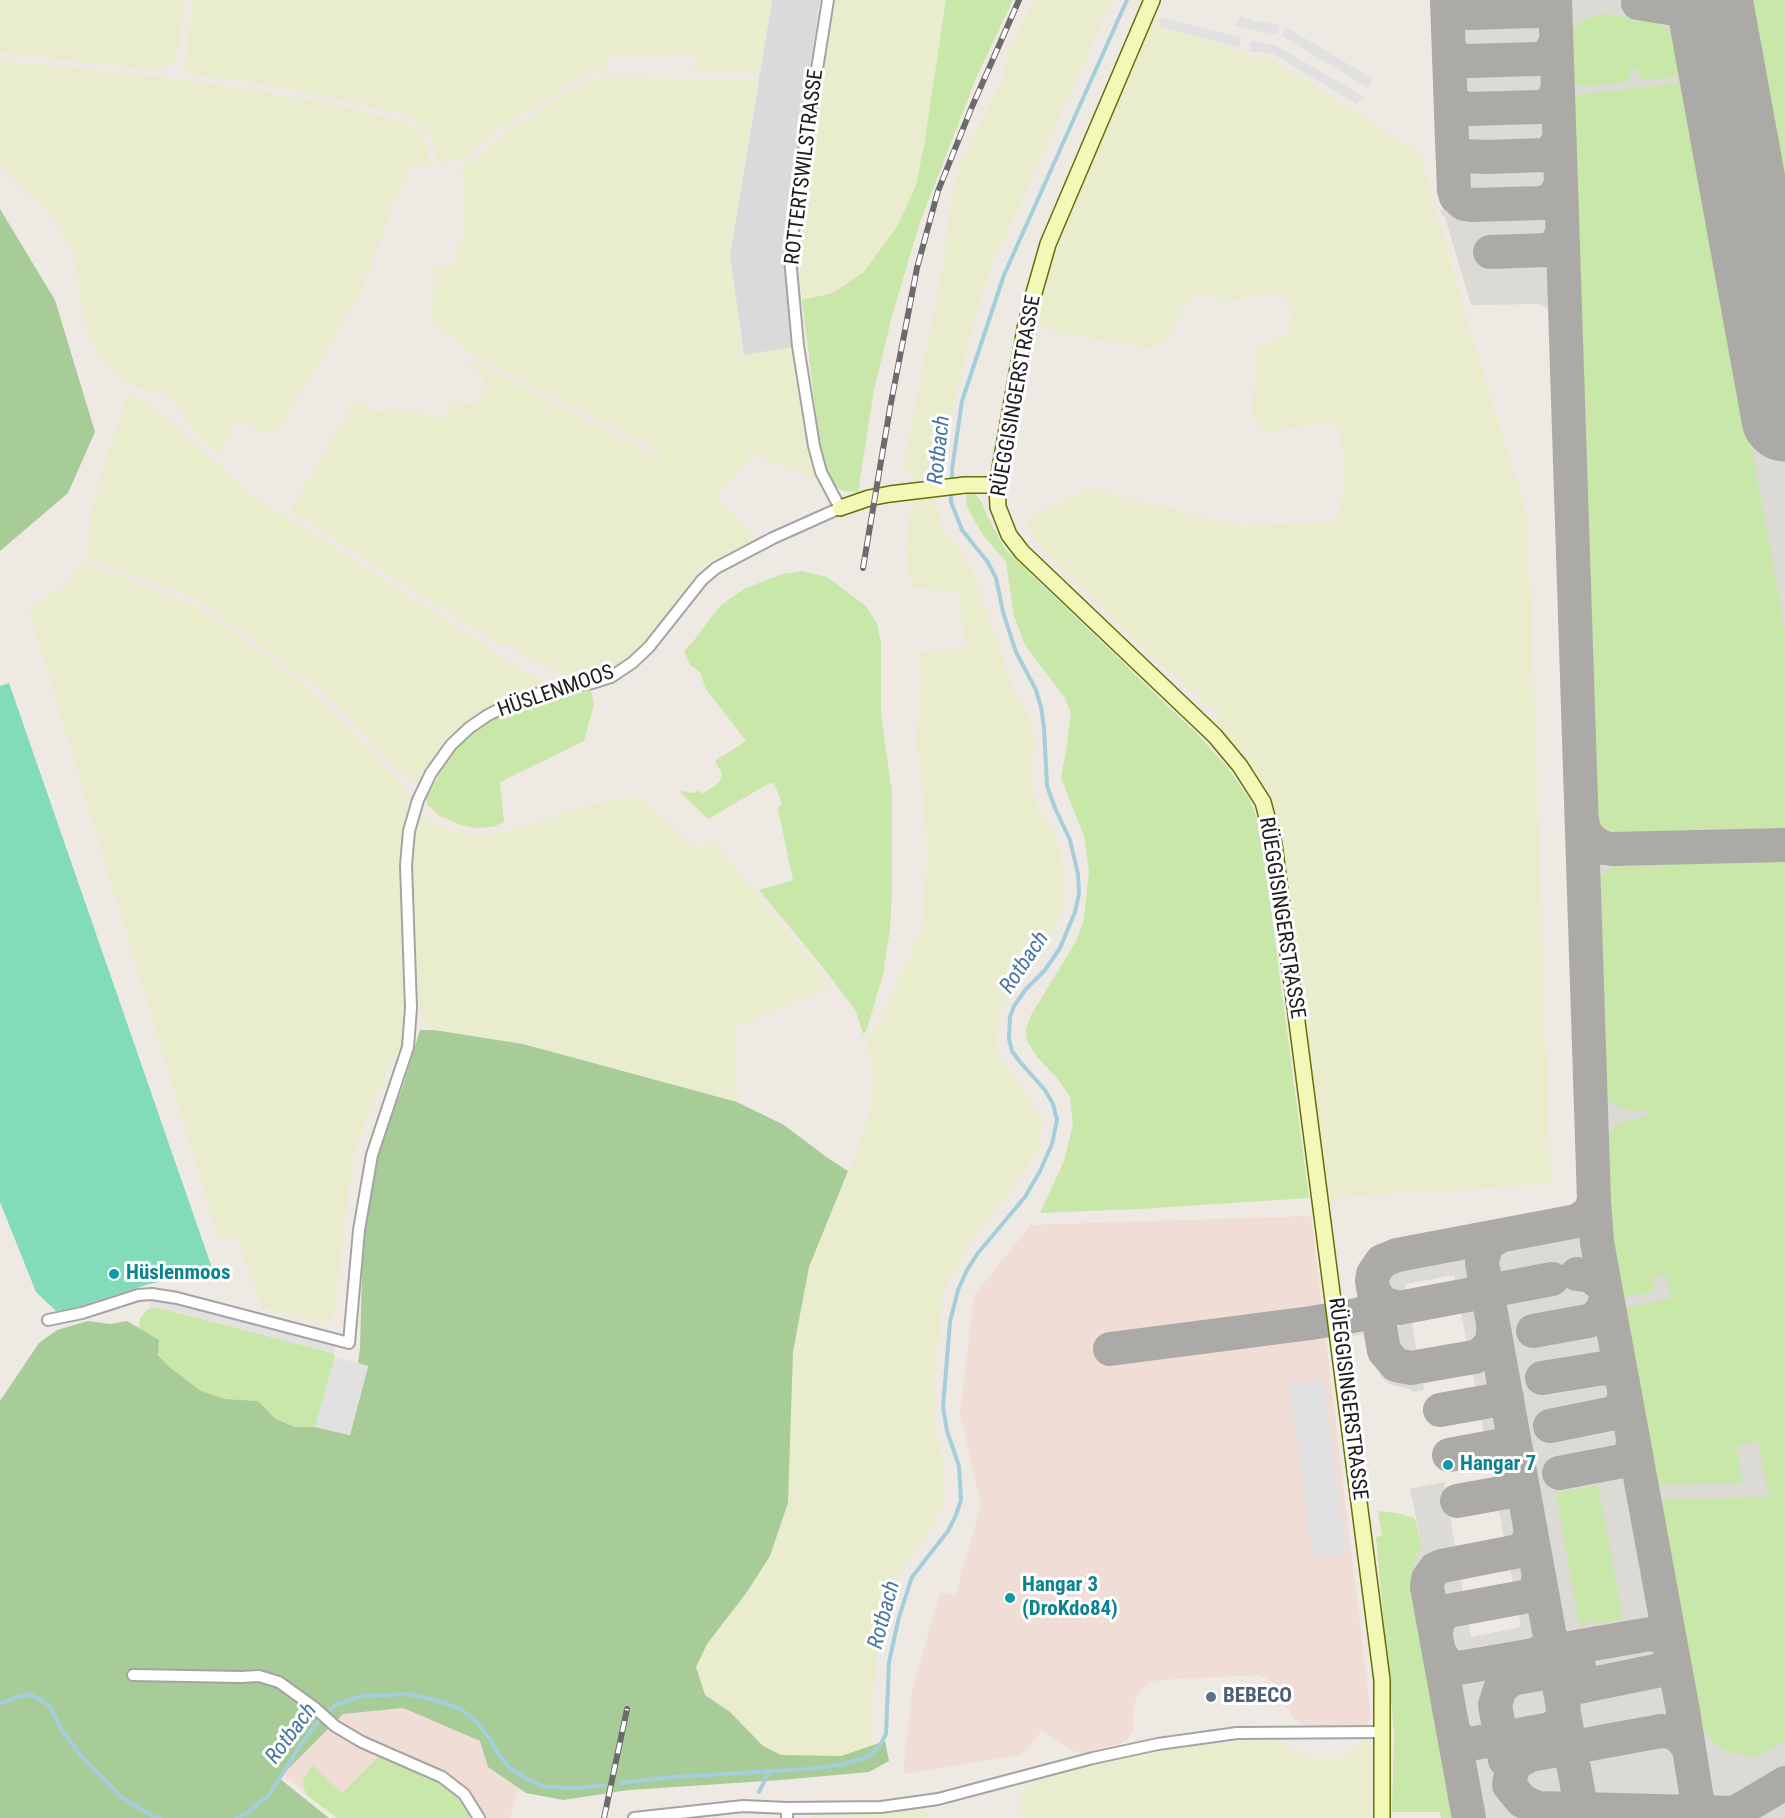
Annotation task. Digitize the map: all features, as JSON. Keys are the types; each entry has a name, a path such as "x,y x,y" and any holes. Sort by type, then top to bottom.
{"main road":[{"name":"RÜEGGISINGERSTRASSE","path":"1152,0 1048,244 1030,307 998,485 998,507 1010,535 1022,552 1215,736 1240,766 1263,802 1274,844 1382,1680 1382,1818"},
{"name":"HÜSLENMOOS","path":"840,508 869,498 934,488 998,485"}],"street":[{"name":"ROTTERTSWILSTRASSE","path":"828,0 797,195 790,258 798,346 814,446 821,472 840,508"},
{"name":"HÜSLENMOOS","path":"48,1320 82,1313 138,1295 152,1294 177,1298 349,1343 359,1230 372,1155 408,1047 411,999 406,865 409,831 418,800 431,773 451,745 469,728 488,715 520,699 560,687 592,683 611,676 632,663 650,646 702,580 716,568 773,538 840,508"},
{"path":"133,1675 259,1676 279,1682 335,1726 362,1742 442,1777 464,1794 479,1818"},
{"path":"634,1818 743,1806 787,1813 909,1804 938,1799 1093,1758 1152,1745 1237,1733 1383,1732"}],"shaded area":[{"path":"772,0 820,0 787,219 785,266 795,347 744,355 730,255"},
{"path":"1434,0 1751,0 1750,10 1785,203 1785,1818 1459,1818 1414,1568 1416,1556 1422,1547 1410,1489 1444,1482 1471,1637 1521,1627 1454,1275 1405,1284 1424,1390 1412,1392 1411,1389 1391,1385 1382,1378 1378,1370 1369,1336 1363,1334 1349,1337 1345,1306 1348,1299 1359,1296 1362,1291 1363,1262 1371,1253 1384,1247 1556,1216 1575,1203 1583,1178 1555,321 1550,310 1540,304 1471,305 1445,217 1440,211 1443,209 1440,201"},
{"path":"1241,16 1253,21 1281,25 1276,34 1252,30 1235,25"},
{"path":"1162,18 1242,38 1239,48 1159,26"},
{"path":"1286,27 1373,79 1368,88 1281,35"},
{"path":"1251,41 1275,45 1363,96 1357,104 1273,54 1249,51"},
{"path":"1311,1216 1371,1715 1368,1725 1310,1727 1298,1722 1290,1714 1280,1688 1258,1675 1158,1680 1151,1682 1136,1699 1133,1729 1129,1737 1120,1744 1086,1753 1073,1751 1042,1731 1021,1755 903,1774 912,1691 940,1592 955,1596 981,1505 960,1413 974,1295 1031,1225"},
{"path":"150,1298 158,1298 335,1345 333,1353 151,1307"},
{"path":"335,1357 368,1366 350,1435 315,1427"},
{"path":"1323,1379 1347,1553 1313,1558 1289,1384"},
{"path":"100,1702 343,1714 403,1708 480,1741 488,1767 518,1787 510,1818 337,1818 283,1775 278,1778"}],"green space":[{"path":"0,0 184,0 179,47 170,63 159,69 139,69 0,52"},
{"path":"192,0 772,0 760,73 693,72 696,54 607,56 608,70 586,75 572,82 493,134 458,161 437,163 427,130 409,116 290,89 185,73"},
{"path":"831,0 946,0 916,185 898,225 864,272 833,293 802,300 797,240"},
{"path":"946,0 1013,0 977,76 920,222 892,316 874,390 858,492 842,491 833,483 825,470 821,455 802,300 833,293 864,272 898,225 916,185"},
{"path":"1034,0 1112,0 991,265 968,344 937,477 915,480 903,468 944,258 951,202 960,167 1004,75 1007,56"},
{"path":"1751,0 1785,0 1785,203 1750,10"},
{"path":"1602,14 1645,19 1664,26 1678,45 1682,76 1643,80 1639,78 1637,68 1629,69 1629,79 1626,82 1567,87 1566,45 1572,30 1584,20"},
{"path":"1162,18 1160,26 1274,61 1420,155 1528,518 1551,1184 1329,1198 1281,839 1270,804 1257,775 1216,727 1220,715 1148,653 1033,537 1027,518 1090,488 1241,526 1336,521 1343,493 1344,472 1339,425 1303,426 1268,432 1259,427 1252,413 1256,348 1287,334 1291,324 1293,315 1284,298 1261,293 1225,303 1205,294 1193,296 1185,305 1171,334 1162,343 1150,348 1057,333 1041,328 1034,320 1056,245 1149,24"},
{"path":"0,62 162,77 328,103 406,122 425,140 430,167 413,164 390,212 357,300 275,436 245,424 234,426 218,456 185,421 173,401 165,395 134,386 119,376 102,358 91,339 82,315 72,249 61,228 0,168"},
{"path":"609,77 759,80 730,255 740,338 744,355 795,347 810,453 817,479 752,455 715,498 758,540 712,559 646,642 629,657 609,672 573,679 533,661 508,646 498,645 290,510 355,400 376,412 385,412 393,408 405,412 432,415 442,420 453,401 465,405 473,403 484,392 486,386 484,379 468,365 470,359 660,457 662,453 465,351 458,341 435,324 432,319 434,267 454,267 456,247 463,239 464,178 462,167 520,123 572,88 591,80"},
{"path":"1680,83 1685,85 1785,630 1785,834 1782,835 1624,839 1604,830 1594,817 1590,804 1567,99 1570,96"},
{"path":"0,209 55,300 95,432 68,493 0,551"},
{"path":"129,392 175,424 242,488 543,683 541,688 527,691 499,703 472,720 442,747 422,781 416,783 394,770 339,706 323,692 197,599 88,557 89,521 101,474"},
{"path":"967,492 976,495 981,501 1005,549 1197,734 1228,768 1250,800 1257,818 1266,872 1309,1198 1040,1213 1064,1161 1073,1124 1070,1097 1058,1079 1037,1057 1027,1041 1026,1029 1031,1015 1077,940 1084,918 1089,872 1084,836 1061,778 1071,713 1065,698 1025,645 1014,616 1006,562 983,535 969,511 966,502"},
{"path":"935,497 943,528 972,569 1015,695 1028,714 1035,744 1030,771 1036,803 1057,839 1065,880 1064,906 1052,932 1016,981 999,1016 996,1047 1043,1121 1039,1144 1023,1174 968,1247 943,1294 934,1389 936,1434 944,1463 944,1504 899,1577 889,1608 877,1653 871,1717 872,1731 868,1746 841,1756 781,1755 763,1746 730,1712 705,1695 696,1667 707,1644 747,1592 770,1556 788,1503 793,1352 809,1267 869,1116 874,1070 866,1040 879,1020 922,931 927,854 923,792 916,741 921,680 919,653 966,647 958,593 912,587 909,575 906,548 910,510 916,500"},
{"path":"81,562 191,603 222,623 331,707 413,798 404,824 401,865 407,962 403,1041 374,1098 353,1157 334,1310 330,1321 319,1322 264,1307 260,1302 237,1238 232,1235 219,1240 28,608 60,589"},
{"path":"802,571 827,577 866,606 877,624 881,643 881,714 892,793 892,894 890,929 883,975 866,1032 863,1034 856,1011 759,890 793,880 778,809 782,803 774,783 768,784 708,819 679,791 695,793 699,790 702,794 714,786 720,781 722,774 715,761 746,741 706,689 700,672 690,665 684,651 720,606 744,589 782,574"},
{"path":"9,683 212,1268 146,1285 71,1309 56,1311 36,1292 0,1202 0,686"},
{"path":"591,690 594,705 584,741 500,782 504,822 493,827 477,828 461,825 440,816 427,805 426,799 443,763 459,744 481,725 506,711 541,698"},
{"path":"621,798 643,798 698,851 711,838 817,969 829,988 735,1028 737,1102 523,1044 434,1030 423,1019 420,1010 415,958 410,865 416,821 425,818 453,831 471,835 488,835 514,830 582,807"},
{"path":"1785,857 1785,1741 1756,1757 1731,1753 1720,1748 1703,1728 1660,1500 1769,1497 1758,1441 1736,1446 1743,1483 1657,1485 1625,1308 1671,1298 1666,1275 1652,1278 1653,1292 1622,1297 1608,1218 1601,1154 1604,1141 1611,1131 1621,1123 1649,1115 1647,1110 1627,1110 1615,1105 1606,1096 1600,1084 1594,895 1598,881 1617,862"},
{"path":"420,1030 434,1030 523,1044 737,1102 784,1125 848,1171 809,1267 793,1352 788,1503 770,1556 747,1592 707,1644 696,1667 705,1695 730,1712 763,1746 781,1755 841,1756 885,1741 889,1761 869,1772 629,1790 563,1800 526,1793 488,1767 480,1741 403,1708 343,1714 279,1778 329,1818 0,1818 0,1401 39,1343 57,1330 88,1321 110,1324 127,1321 159,1340 158,1355 168,1366 201,1391 225,1399 258,1401 276,1419 295,1427 315,1427 350,1435 368,1366 358,1363 363,1237 373,1174"},
{"path":"151,1307 333,1353 335,1357 315,1427 295,1427 276,1419 258,1401 225,1399 201,1391 167,1366 139,1327 143,1314"},
{"path":"1598,1485 1623,1619 1595,1624 1594,1619 1587,1621 1588,1625 1580,1627 1556,1493"},
{"path":"1378,1511 1415,1518 1422,1547 1416,1556 1414,1568 1459,1818 1441,1818 1440,1812 1392,1812 1394,1733 1376,1537 1382,1536"},
{"path":"1364,1739 1372,1743 1371,1818 1025,1818 1018,1808 1021,1795 1037,1779 1112,1759 1210,1743 1213,1747 1214,1743 1276,1741 1311,1758 1346,1758"},
{"path":"379,1756 446,1787 460,1800 470,1818 337,1818 308,1796 303,1786 303,1780 312,1765 342,1793"},
{"path":"925,1809 930,1818 810,1818 818,1815"}],"waterway":[{"name":"Rotbach","path":"952,482 962,401 1004,275 1127,0"},
{"name":"Rotbach","path":"620,1783 674,1777 807,1769 839,1765 868,1757 879,1747 886,1734 889,1662 899,1617 912,1577 948,1531 961,1500 959,1466 947,1431 943,1407 950,1322 958,1290 967,1270 978,1253 1025,1197 1052,1144 1057,1120 1053,1104 1045,1090 1012,1051 1009,1039 1010,1017 1014,1006 1026,989 1045,970 1060,948 1075,912 1079,894 1078,874 1070,840 1047,786 1044,727 1036,690 1016,652 1003,612 996,578 987,561 962,530 951,502 951,489"},
{"name":"Rotbach","path":"0,1704 30,1694 49,1705 63,1732 82,1757 121,1797 154,1817 160,1818"},
{"name":"Rotbach","path":"236,1818 250,1811 269,1795 316,1724 335,1705 362,1696 408,1694 461,1709 488,1736 510,1768 545,1787 577,1788 604,1785"},
{"path":"759,1792 769,1772"}],"taxiway":[{"path":"1447,0 1456,197 1464,204 1471,205 1542,203 1554,198 1560,186"},
{"path":"1448,0 1457,11 1469,13 1537,11 1547,7 1552,0"},
{"path":"1555,0 1597,1242 1683,1711 1700,1818"},
{"path":"1638,3 1675,9 1695,19 1711,36 1719,56"},
{"path":"1450,48 1452,54 1458,59 1468,61 1537,59 1550,53 1556,41"},
{"path":"1451,98 1458,106 1468,109 1539,107 1554,100 1557,89"},
{"path":"1452,141 1456,151 1464,156 1487,157 1544,155 1553,150 1559,139"},
{"path":"1490,252 1548,250 1556,245 1562,234"},
{"path":"1582,820 1584,831 1593,842 1604,848 1612,849 1785,845"},
{"path":"1493,1328 1493,1338 1489,1346 1474,1357 1411,1368 1396,1365 1384,1351 1372,1281 1373,1274 1382,1261 1397,1255 1577,1221 1589,1213 1594,1201"},
{"path":"1499,1237 1490,1242 1485,1249 1482,1263 1583,1818"},
{"path":"1533,1331 1588,1321 1595,1318 1602,1310 1606,1299 1603,1286 1591,1276 1577,1274"},
{"path":"1374,1293 1384,1304 1399,1308 1552,1279"},
{"path":"1110,1349 1358,1315 1371,1311 1376,1303"},
{"path":"1542,1378 1604,1368 1614,1370 1623,1382"},
{"path":"1550,1426 1614,1413 1622,1405 1625,1394"},
{"path":"1440,1410 1507,1398"},
{"path":"1559,1473 1622,1461 1632,1450 1633,1441"},
{"path":"1449,1455 1514,1443"},
{"path":"1457,1501 1523,1489"},
{"path":"1469,1818 1427,1587 1428,1579 1435,1569 1442,1566 1519,1551 1528,1543 1531,1531"},
{"path":"1436,1632 1438,1619 1448,1611 1529,1596 1536,1590 1539,1575"},
{"path":"1454,1732 1460,1740 1470,1744 1551,1729 1561,1721 1564,1697 1573,1688 1661,1670 1670,1661 1671,1650 1663,1637 1650,1634 1570,1648 1560,1656 1556,1663 1556,1670"},
{"path":"1440,1653 1446,1664 1459,1668 1534,1655 1542,1651"},
{"path":"1505,1760 1495,1705 1500,1689 1516,1678 1579,1667"},
{"path":"1689,1748 1680,1737 1672,1732 1661,1731 1530,1755 1519,1761 1512,1769 1509,1785 1522,1801 1538,1808 1735,1813"},
{"path":"1726,1818 1785,1783"}],"runway":[{"path":"1709,0 1785,418"}],"railway":[{"path":"863,568 917,268 938,191 1019,0"},
{"path":"604,1818 627,1709"}],"place":[{"name":"Hüslenmoos","path":"114,1274"},
{"name":"Hangar 7","path":"1448,1465"},
{"name":"Hangar 3 (DroKdo84)","path":"1010,1598"},
{"name":"BEBECO","path":"1211,1697"}]}
